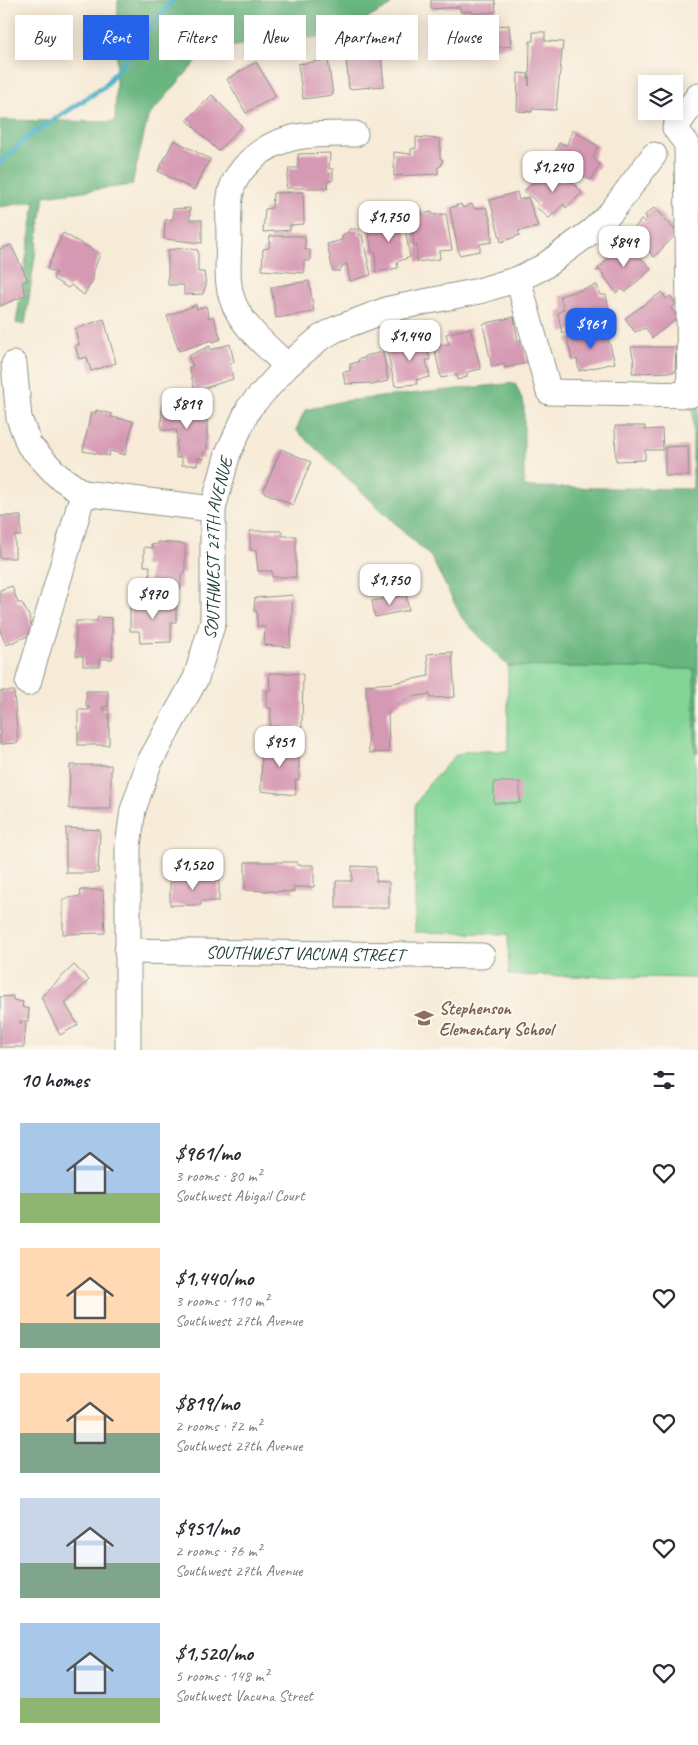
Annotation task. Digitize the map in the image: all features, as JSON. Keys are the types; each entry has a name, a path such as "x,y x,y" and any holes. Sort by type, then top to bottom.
{"street":[{"path":"518,279 549,392 690,395 687,144 676,128 698,96"},
{"path":"287,366 250,328 233,302 228,277 229,207 232,186 240,172 255,156 281,140 303,135 355,134"},
{"name":"SOUTHWEST 27TH AVENUE","path":"128,1050 128,846 133,810 149,763 196,678 213,622 213,509 228,453 238,429 250,408 287,366 320,338 361,318 388,309 478,291 518,279 543,267 592,231 612,211 654,155"},
{"path":"14,364 19,418 29,445 47,466 82,494 213,509"},
{"path":"28,683 49,607 62,571 82,494"},
{"name":"SOUTHWEST VACUNA STREET","path":"127,951 482,956"}],"green space":[{"path":"118,0 393,0 389,7 374,15 316,15 316,37 306,38 306,15 244,15 244,45 234,46 234,15 159,15 159,60 198,60 148,117 132,185 44,196 25,325 16,323 35,201 0,207 0,120 115,122 117,60 149,60 149,15 118,15"},
{"path":"515,383 524,404 524,487 693,489 693,406 698,406 698,753 695,753 694,669 508,666 462,618 431,557 296,430 305,410 343,401"},
{"path":"508,666 695,669 697,978 509,975 508,934 415,932 415,806 428,785 455,756 467,751 508,751"}],"building":[{"path":"431,0 495,0 496,12 472,14 472,11 461,12 459,7 431,9"},
{"path":"509,25 511,46 499,47 499,26"},
{"path":"533,32 545,32 545,41 563,42 556,110 532,109 532,112 517,111 518,73 528,74 529,86 530,41 533,41"},
{"path":"328,60 333,95 303,99 298,64"},
{"path":"346,60 382,60 384,86 349,89"},
{"path":"256,62 276,96 246,113 227,79"},
{"path":"212,95 242,126 218,151 187,120"},
{"path":"572,130 598,146 593,158 600,164 591,180 557,164 560,156 554,155 559,143 567,145"},
{"path":"416,137 440,139 440,158 443,160 441,166 438,167 438,174 394,176 394,152 411,154 411,149 416,148"},
{"path":"174,140 210,159 194,190 158,171"},
{"path":"330,153 329,169 333,169 333,180 327,181 328,188 286,188 289,168 298,168 298,154"},
{"path":"549,168 562,181 568,177 582,193 566,208 564,204 549,218 536,207 539,204 524,191"},
{"path":"303,192 304,224 290,225 290,230 263,232 265,209 272,208 273,193"},
{"path":"517,192 519,200 528,197 538,227 518,231 520,235 501,242 490,200"},
{"path":"461,204 463,208 472,204 475,209 486,207 491,222 492,242 480,244 480,251 459,255 450,208"},
{"path":"655,207 677,233 654,257 648,250 642,254 628,236 641,220 644,222 647,219 645,215"},
{"path":"190,208 190,220 202,220 202,243 164,239 165,220 173,219 173,209"},
{"path":"422,210 422,214 432,212 433,215 446,214 452,250 439,251 440,259 417,262 417,245 414,245 410,213"},
{"path":"390,212 393,225 404,222 410,257 397,262 398,268 376,272 375,252 372,252 368,228 379,227 376,214"},
{"path":"349,229 359,229 359,235 362,235 371,275 350,281 347,264 342,266 340,271 333,271 327,244 342,240 343,234 349,232"},
{"path":"63,233 100,254 93,273 93,280 84,295 71,285 68,288 53,279 56,273 47,269"},
{"path":"270,236 305,236 305,250 310,250 310,261 304,261 304,273 262,270 263,249 269,248"},
{"path":"626,241 651,269 626,292 621,289 616,293 600,270 596,271"},
{"path":"11,245 28,280 22,283 26,295 0,306 0,249"},
{"path":"183,248 198,250 198,272 204,272 206,285 203,294 184,295 184,285 168,285 168,250"},
{"path":"309,281 314,312 276,318 271,287"},
{"path":"597,285 600,295 606,295 609,309 603,310 604,321 562,333 558,313 564,309 560,296"},
{"path":"662,292 666,299 670,296 676,304 671,308 678,318 652,338 646,328 635,332 625,318"},
{"path":"196,305 197,309 206,306 209,318 213,316 221,339 213,342 212,340 179,351 167,316"},
{"path":"514,317 518,341 523,340 527,363 505,368 504,364 492,367 483,324"},
{"path":"104,319 116,363 91,371 87,357 79,359 75,345 79,345 75,329"},
{"path":"470,328 481,369 467,372 467,377 457,380 457,375 441,378 434,346 449,344 446,334"},
{"path":"596,330 597,335 607,334 615,363 579,371 577,359 572,360 567,338"},
{"path":"416,338 416,340 425,339 430,360 426,360 430,377 416,380 417,384 395,386 387,350 405,346 404,340"},
{"path":"230,344 234,362 230,364 233,379 195,391 189,367 193,366 188,356 210,346 210,350"},
{"path":"631,347 676,347 675,372 632,373 634,362"},
{"path":"383,352 388,381 372,385 371,383 345,384 343,372 350,371 350,364 358,362 359,359 365,358 365,356"},
{"path":"162,404 207,405 207,452 203,452 204,459 198,458 197,465 182,465 182,457 176,458 177,430 161,430"},
{"path":"96,410 112,414 111,417 133,421 125,455 110,451 109,456 83,451 91,412 96,413"},
{"path":"615,426 645,426 645,430 662,429 663,450 645,450 645,460 616,461"},
{"path":"688,446 689,476 665,476 665,447"},
{"path":"281,449 311,462 293,505 263,492"},
{"path":"0,516 21,516 21,536 15,536 15,558 0,558"},
{"path":"250,531 282,531 282,536 296,536 296,577 272,577 272,571 258,571 256,550 250,550"},
{"path":"158,542 185,544 185,574 181,574 181,589 149,587 150,566 144,566 144,547 153,548 151,544 158,545"},
{"path":"12,586 18,603 22,603 29,616 33,634 6,645 0,631 0,590"},
{"path":"293,595 290,647 264,645 265,627 257,626 257,611 254,611 255,598"},
{"path":"406,595 409,610 375,617 372,601"},
{"path":"130,600 176,600 176,622 171,622 171,642 140,643 139,631 130,631"},
{"path":"98,617 112,618 112,659 100,659 100,666 83,666 83,656 76,656 76,621 97,621"},
{"path":"452,652 455,697 430,698 430,694 404,700 388,711 389,752 369,753 366,685 393,683 429,676 427,654"},
{"path":"269,673 303,674 302,727 270,727 271,708 267,708 267,690 270,690"},
{"path":"0,691 14,691 18,743 0,744"},
{"path":"86,691 108,691 108,707 103,707 103,710 109,710 109,745 78,745 78,710 89,710 89,707 86,707"},
{"path":"262,743 299,743 299,780 295,780 296,795 261,791"},
{"path":"70,765 111,765 111,809 69,809"},
{"path":"494,782 520,782 520,803 494,803"},
{"path":"66,828 100,830 98,873 66,873"},
{"path":"245,862 297,862 297,865 314,865 314,887 293,887 294,892 245,890"},
{"path":"352,866 376,867 376,881 389,882 389,908 336,908 336,881 352,881"},
{"path":"170,877 192,879 192,877 203,877 202,880 219,880 219,901 201,901 201,905 170,905"},
{"path":"80,890 103,890 105,933 63,934 63,899 81,896"},
{"path":"74,965 89,980 65,1003 78,1025 60,1035 41,997"},
{"path":"13,996 13,1000 23,1002 22,1007 29,1009 28,1021 20,1021 21,1024 26,1023 24,1047 0,1047 0,997"}],"waterway":[{"path":"0,163 26,138 104,87 172,0"}],"place":[{"name":"Stephenson Elementary School","path":"424,1018"}]}
